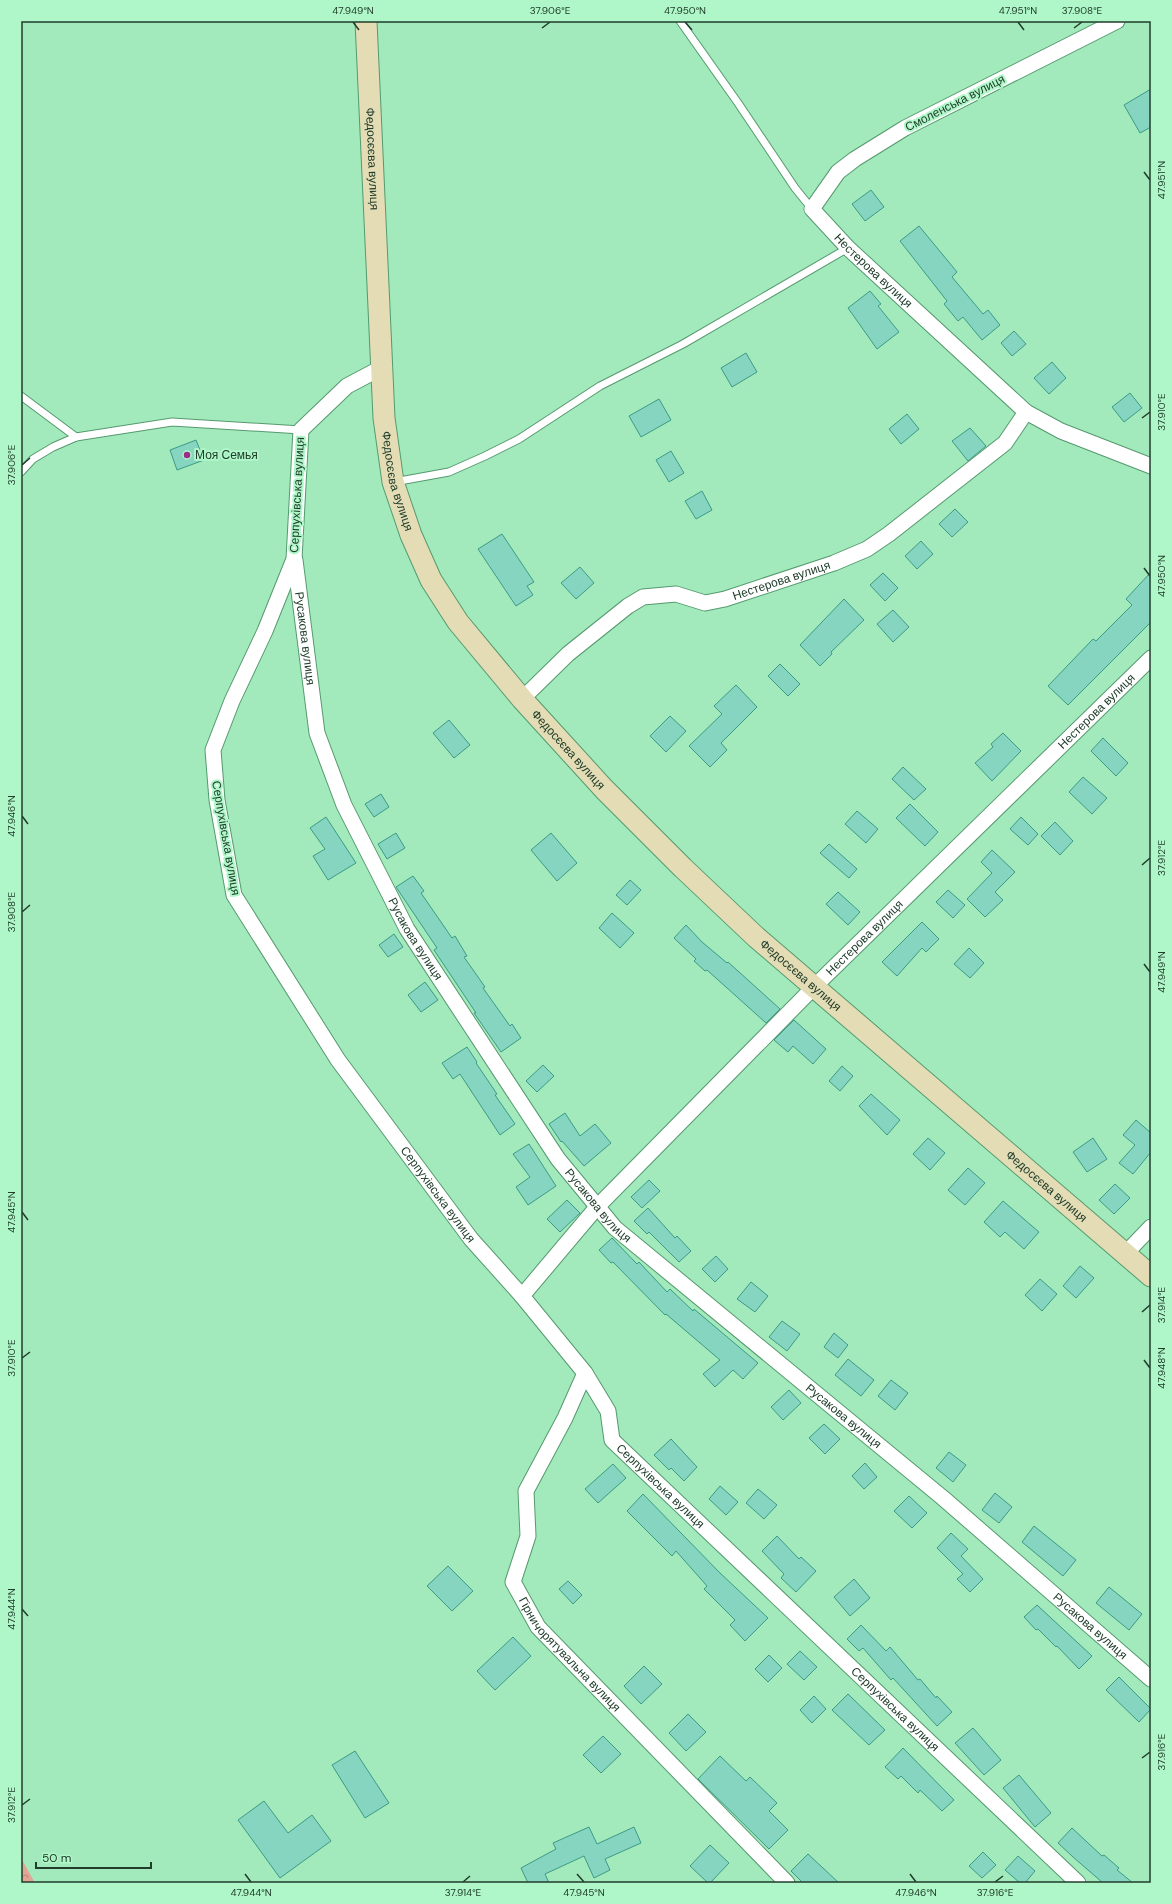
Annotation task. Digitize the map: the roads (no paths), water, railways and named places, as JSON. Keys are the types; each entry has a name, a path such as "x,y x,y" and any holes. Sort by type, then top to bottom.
{"main road":[{"name":"Федосєєва вулиця","path":"366,21 384,418 393,482 411,535 431,580 458,622 522,699 604,789 683,868 756,938 1151,1276"}],"street":[{"name":"Смоленська вулиця","path":"812,208 838,172 874,147 912,124 1117,21"},
{"name":"Нестерова вулиця","path":"812,208 848,248 1026,412 1061,431 1151,466"},
{"name":"Серпухівська вулиця","path":"381,368 347,386 301,430 294,558 266,631 232,701 214,750 217,800 234,895 338,1060 471,1239 522,1296 585,1373 608,1411 612,1440 1078,1883"},
{"name":"Нестерова вулиця","path":"522,699 568,654 628,606 643,597 676,594 705,602 725,599 834,563 867,549 889,534 1005,443 1026,412"},
{"name":"Русакова вулиця","path":"294,558 317,733 344,804 407,929 558,1159 615,1228 943,1498 1151,1679"},
{"name":"Нестерова вулиця","path":"522,1296 597,1207 814,987 1151,658"},
{"path":"1125,1254 1151,1227"},
{"name":"Гірничорятувальна вулиця","path":"585,1373 565,1418 526,1491 528,1536 513,1582 538,1627 787,1883"}],"lane":[{"path":"680,21 738,103 795,188 812,208"},
{"path":"393,482 448,472 519,439 600,386 683,344 848,248"},
{"path":"21,396 76,436"},
{"path":"21,472 33,459 76,436 172,422 301,430"}],"place":[{"name":"Моя Семья","path":"187,455"}]}
